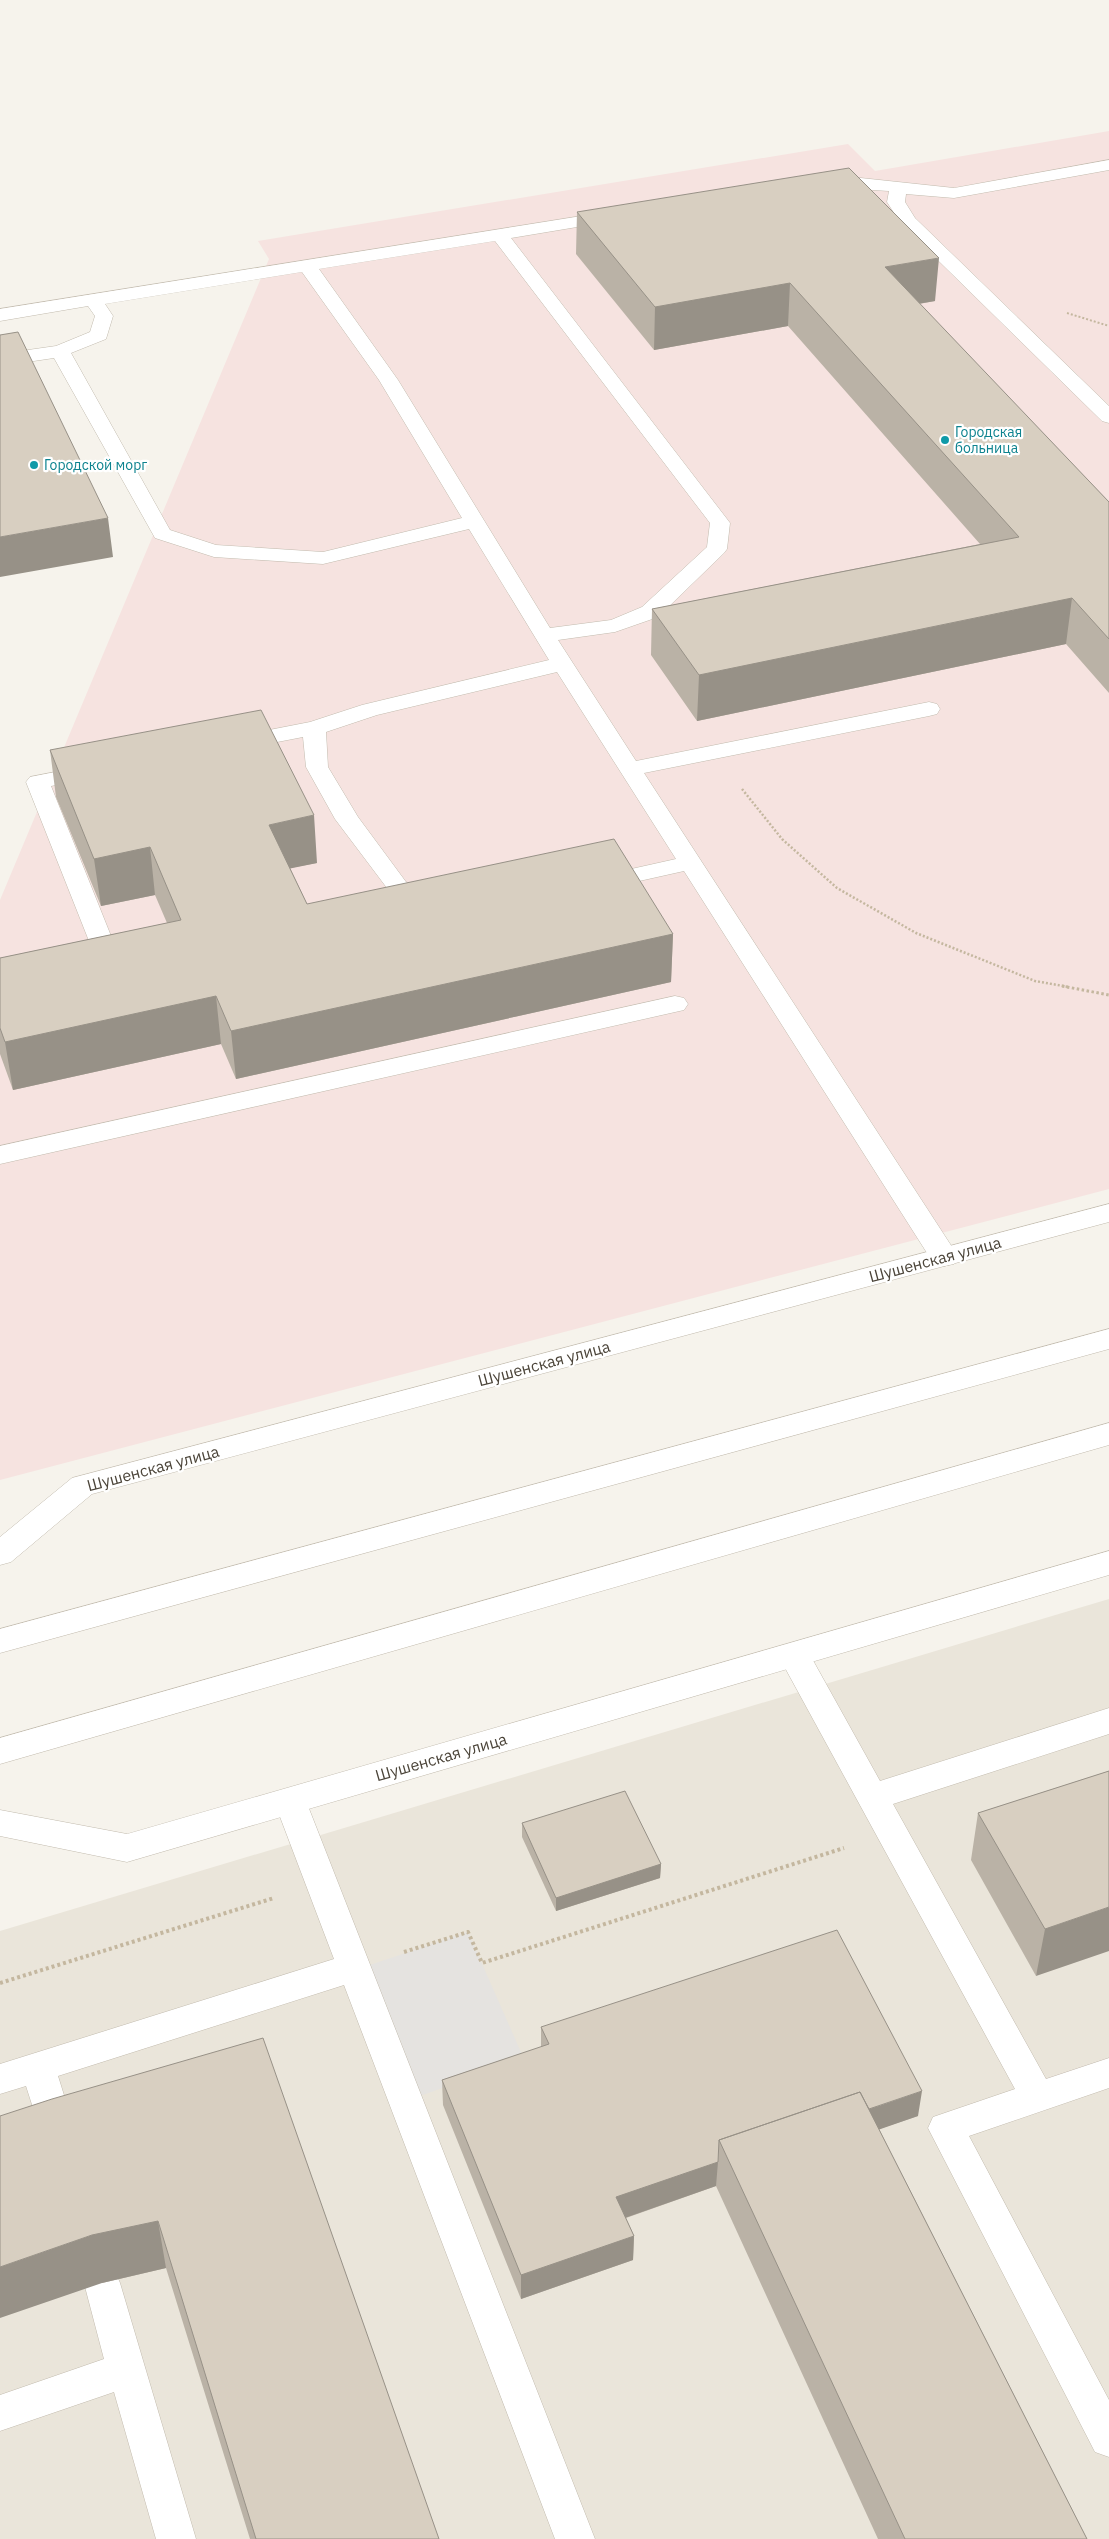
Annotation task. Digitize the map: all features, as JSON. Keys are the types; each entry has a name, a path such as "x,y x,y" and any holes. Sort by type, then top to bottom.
{"street":[{"path":"810,184 853,180 932,193 954,193 1109,165"},
{"path":"898,187 896,202 908,221 1109,417"},
{"path":"0,315 625,214"},
{"path":"499,234 720,523 717,549 650,612 615,626 544,635"},
{"path":"307,265 388,380 562,664 944,1257"},
{"path":"0,360 60,351 99,335 104,316 93,300"},
{"path":"60,351 162,534 214,551 323,558 400,541 474,521"},
{"path":"219,747 314,728 370,710 562,664"},
{"path":"629,769 929,710"},
{"path":"314,728 317,767 347,819 398,887 440,903 449,903"},
{"path":"0,968 104,946 38,782 114,767"},
{"path":"577,887 689,863"},
{"path":"0,1155 675,1004"},
{"name":"Шушенская улица","path":"0,1554 82,1486 1109,1213"},
{"path":"0,1641 1109,1339"},
{"path":"0,1751 1109,1434"},
{"name":"Шушенская улица","path":"0,1823 127,1848 1109,1562"},
{"path":"794,1655 1038,2098"},
{"path":"872,1797 1109,1721"},
{"path":"290,1801 575,2539"},
{"path":"0,2079 354,1967"},
{"path":"38,2066 62,2148"},
{"path":"1109,2073 946,2128 1109,2439"},
{"path":"102,2283 176,2539"},
{"path":"0,2413 126,2370"}],"path":[{"path":"716,751 749,799 782,839 838,888 916,933 1035,981 1109,995"},
{"path":"354,1967 468,1932 482,1963 892,1833"},
{"path":"0,1983 322,1883"}],"shaded area":[{"path":"1109,131 1109,1189 0,1480 0,900 269,259 258,241 848,144 875,171"},
{"path":"1109,1599 1109,2539 0,2539 0,1931"},
{"path":"468,1932 524,2059 417,2097 364,1967"}],"building":[{"path":"849,168 939,258 885,267 1109,502 1109,639 1072,598 699,675 652,609 1019,537 790,283 655,307 577,212"},
{"name":"Городской морг","path":"18,332 108,518 0,537 0,335"},
{"path":"261,710 314,815 269,825 307,904 614,839 673,934 231,1031 216,996 5,1042 0,1028 0,958 181,920 150,847 94,859 50,750"},
{"path":"1109,1771 1109,1907 1045,1929 978,1813"},
{"path":"625,1791 661,1864 556,1898 522,1823"},
{"path":"837,1930 922,2091 869,2109 860,2092 719,2140 718,2162 616,2197 634,2236 521,2275 442,2080 549,2044 541,2027"},
{"path":"263,2038 439,2539 256,2539 158,2221 92,2235 0,2267 0,2116 52,2099"},
{"path":"860,2092 1087,2539 905,2539 719,2140"}],"place":[{"name":"Городская больница","path":"945,440"},
{"name":"Городской морг","path":"34,465"}]}
